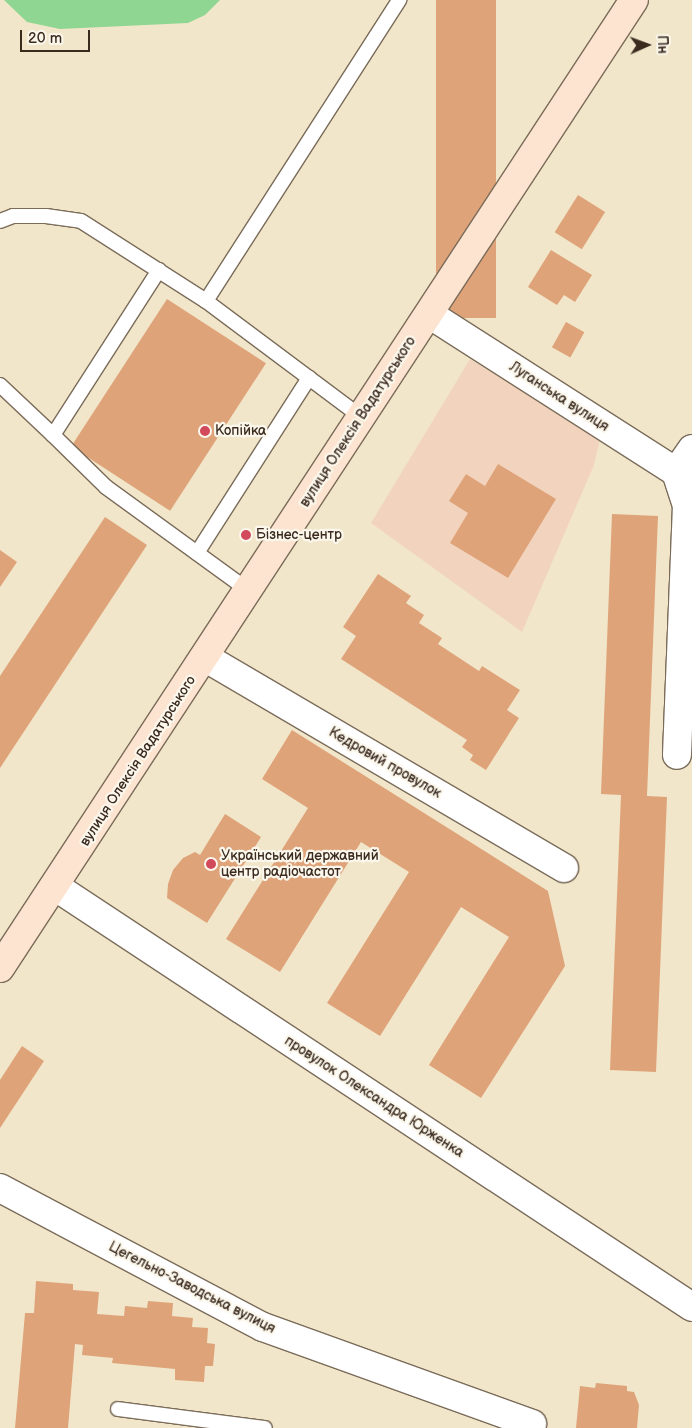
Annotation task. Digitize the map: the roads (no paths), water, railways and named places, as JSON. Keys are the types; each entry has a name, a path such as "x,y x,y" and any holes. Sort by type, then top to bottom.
{"main road":[{"name":"вулиця Олексія Вадатурського","path":"0,968 56,887 206,658 634,0"}],"street":[{"name":"Луганська вулиця","path":"429,314 687,476"},
{"path":"677,755 687,476 692,449"},
{"name":"Кедровий провулок","path":"206,658 564,868"},
{"name":"провулок Олександра Юрженка","path":"56,887 692,1307"},
{"name":"Цегельно-Заводська вулиця","path":"0,1188 263,1327 532,1424"}],"lane":[{"path":"206,301 398,0"},
{"path":"0,221 13,216 46,216 81,221 206,301 361,417"},
{"path":"53,435 159,270"},
{"path":"197,553 309,378"},
{"path":"0,385 106,487 249,591"},
{"path":"118,1409 265,1428"}],"place":[{"name":"Копійка","path":"205,431"},
{"name":"Бізнес-центр","path":"246,535"},
{"name":"Український державний центр радіочастот","path":"211,864"}]}
